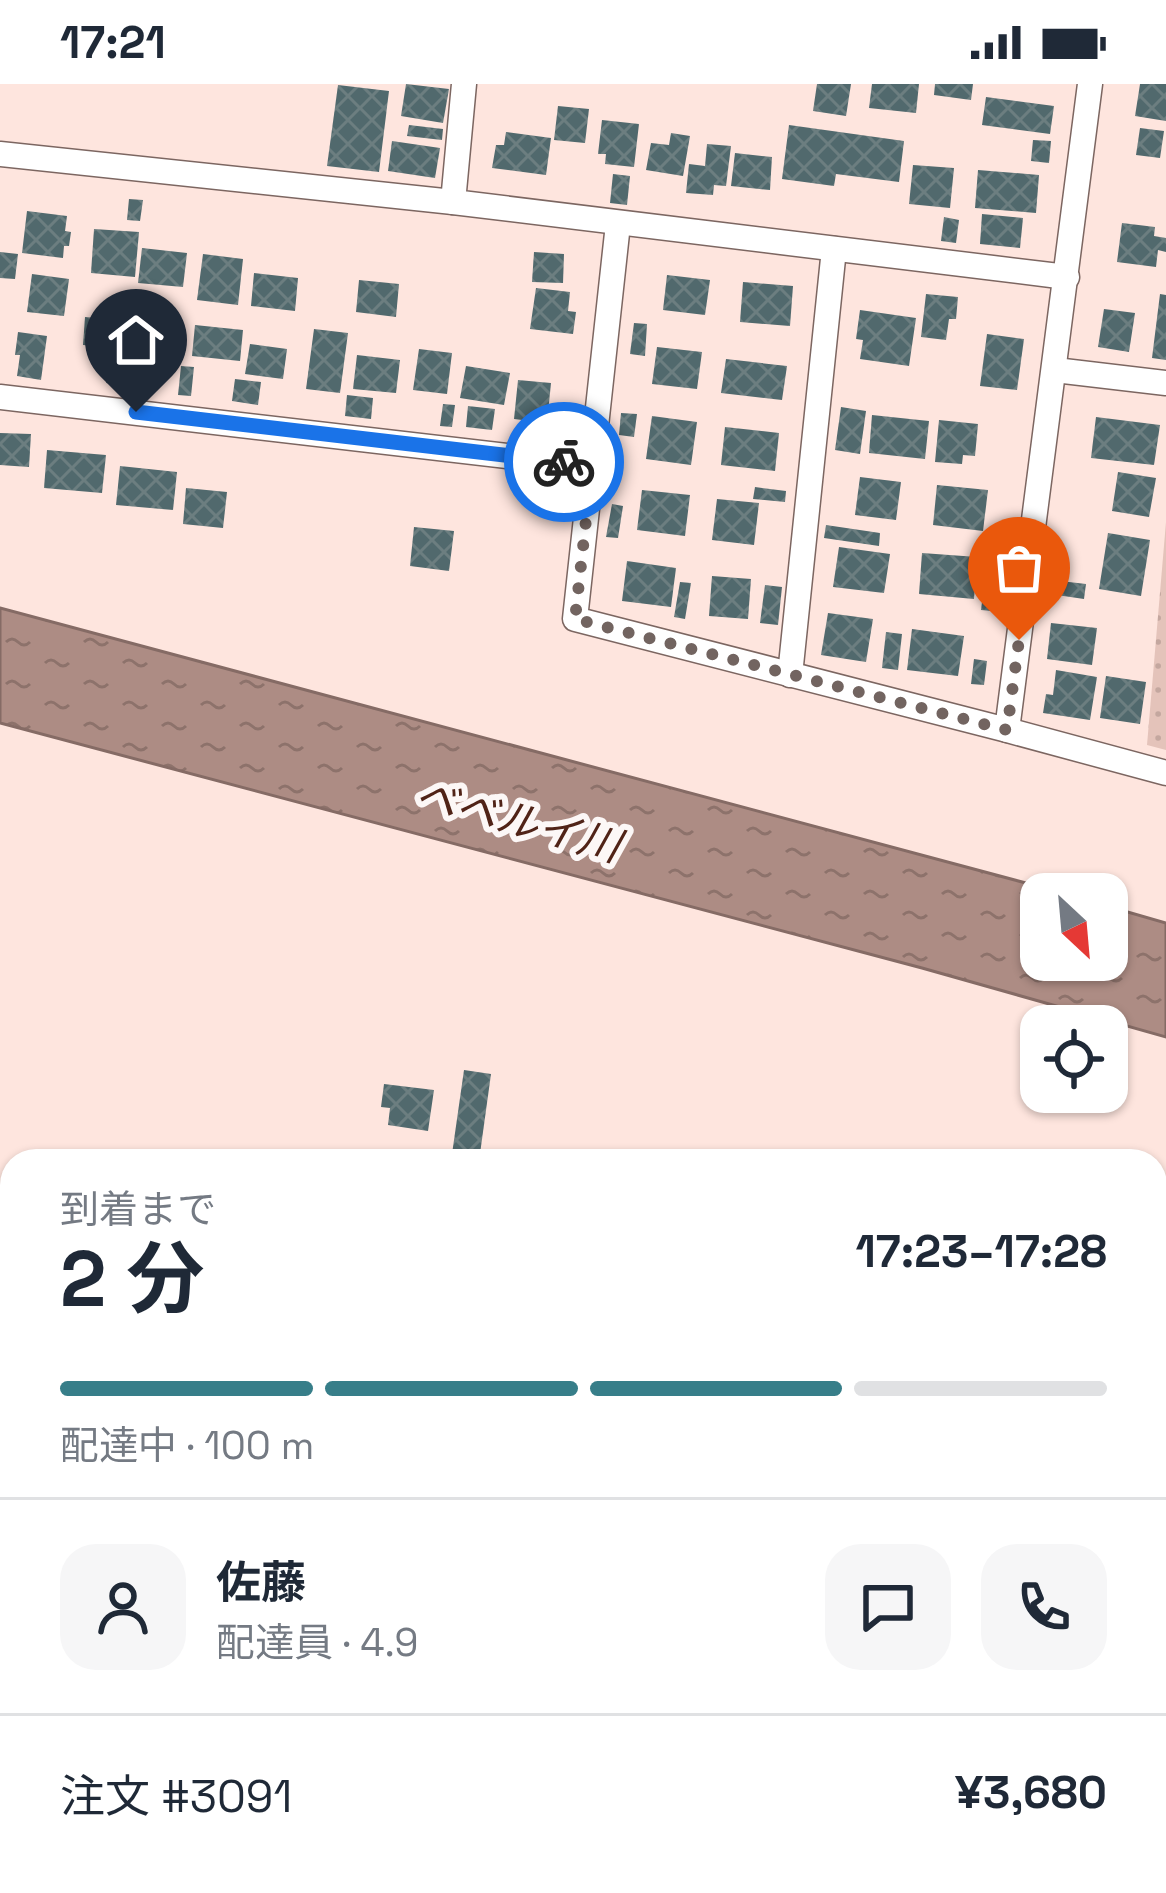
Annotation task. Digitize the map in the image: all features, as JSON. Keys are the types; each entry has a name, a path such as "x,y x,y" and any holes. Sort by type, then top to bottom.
{"street":[{"path":"453,202 464,84"},
{"path":"1007,730 1090,84"},
{"path":"0,154 453,202 1067,277"},
{"path":"618,224 575,619 1166,773"},
{"path":"790,674 834,249"},
{"path":"1055,370 1166,383"},
{"path":"0,397 592,466"}],"shaded area":[{"path":"1166,522 1166,750 1147,745"}],"water":[{"name":"ベベルイ川","path":"0,608 1020,881 1020,981 1128,981 1128,912 1166,923 1166,1037 1128,1026 1128,1005 1053,1005 0,723"}],"building":[{"path":"406,84 449,89 443,123 401,116"},
{"path":"817,84 851,84 846,116 813,111"},
{"path":"872,84 919,84 916,113 869,108"},
{"path":"935,84 973,84 971,100 934,95"},
{"path":"1140,84 1166,84 1166,121 1135,116"},
{"path":"338,85 389,91 379,172 327,166"},
{"path":"986,97 1054,106 1050,134 982,125"},
{"path":"558,106 589,109 585,143 554,140"},
{"path":"602,120 639,124 634,167 605,164 606,154 598,154"},
{"path":"409,125 443,129 442,140 407,136"},
{"path":"789,125 904,141 899,182 836,174 834,186 782,179"},
{"path":"1140,128 1164,131 1160,158 1136,155"},
{"path":"506,132 551,138 546,175 492,168 496,145 504,145"},
{"path":"671,133 690,136 683,176 646,170 651,143 669,145"},
{"path":"1033,140 1051,141 1049,163 1031,161"},
{"path":"392,141 440,148 435,178 388,171"},
{"path":"707,144 731,146 726,186 714,185 713,195 686,193 689,164 705,166"},
{"path":"735,153 772,157 770,190 731,186"},
{"path":"913,165 954,168 950,208 909,204"},
{"path":"978,170 1039,175 1036,213 975,208"},
{"path":"613,174 630,176 627,205 610,203"},
{"path":"129,199 143,200 140,221 127,220"},
{"path":"27,211 67,216 65,231 71,232 63,258 22,253"},
{"path":"982,214 1023,218 1020,248 980,244"},
{"path":"944,217 959,220 956,243 941,241"},
{"path":"1122,223 1155,227 1154,236 1166,238 1166,252 1158,250 1156,267 1117,262"},
{"path":"94,229 139,232 135,277 91,273"},
{"path":"142,248 187,253 183,287 138,283"},
{"path":"0,252 18,254 15,279 0,278"},
{"path":"534,252 564,254 563,283 532,282"},
{"path":"203,254 243,259 238,305 197,300"},
{"path":"254,273 298,278 295,311 251,306"},
{"path":"32,274 69,279 64,316 27,312"},
{"path":"667,275 710,280 705,315 663,310"},
{"path":"359,280 399,284 396,317 356,312"},
{"path":"743,282 793,286 790,326 740,322"},
{"path":"536,288 570,292 568,311 576,312 573,334 530,329"},
{"path":"926,294 958,297 956,319 949,319 946,340 921,337"},
{"path":"1160,294 1166,295 1166,360 1152,358"},
{"path":"1104,309 1135,313 1129,352 1098,347"},
{"path":"860,310 916,318 909,366 860,359 863,340 856,339"},
{"path":"85,317 133,321 130,349 83,345"},
{"path":"149,317 179,320 172,375 142,371"},
{"path":"634,323 647,324 645,356 630,354"},
{"path":"195,325 243,330 240,361 192,356"},
{"path":"314,329 348,333 340,393 306,389"},
{"path":"18,332 47,336 41,380 17,376"},
{"path":"987,334 1024,339 1017,390 980,386"},
{"path":"250,344 287,349 283,379 245,374"},
{"path":"657,347 702,352 697,389 652,384"},
{"path":"419,349 452,353 447,394 413,390"},
{"path":"357,355 400,360 396,393 353,389"},
{"path":"109,359 128,362 125,386 106,383"},
{"path":"726,359 787,366 782,400 721,393"},
{"path":"181,366 194,367 191,396 178,395"},
{"path":"466,366 510,373 504,405 460,398"},
{"path":"235,379 261,382 258,405 232,401"},
{"path":"518,380 551,383 547,423 514,419"},
{"path":"347,395 373,398 371,419 345,416"},
{"path":"443,404 455,405 452,427 440,426"},
{"path":"468,406 495,409 492,430 466,427"},
{"path":"841,407 866,411 860,454 835,450"},
{"path":"621,413 637,414 634,437 619,435"},
{"path":"872,415 929,421 925,459 869,453"},
{"path":"652,416 697,422 691,465 646,459"},
{"path":"1096,417 1160,425 1154,465 1091,458"},
{"path":"939,420 978,424 975,456 963,455 962,464 935,462"},
{"path":"725,427 779,433 775,471 721,465"},
{"path":"0,433 31,434 29,467 0,465"},
{"path":"47,450 106,455 102,493 44,488"},
{"path":"120,466 177,472 173,510 116,505"},
{"path":"1118,472 1156,478 1149,517 1112,511"},
{"path":"860,477 901,482 896,520 855,515"},
{"path":"937,485 988,490 983,531 933,525"},
{"path":"755,487 786,491 785,502 753,499"},
{"path":"186,488 227,492 223,528 183,524"},
{"path":"642,490 690,495 685,536 637,530"},
{"path":"717,499 759,503 754,545 712,540"},
{"path":"612,504 623,506 618,538 606,537"},
{"path":"826,525 880,533 879,546 824,538"},
{"path":"414,527 454,531 449,571 410,566"},
{"path":"1108,533 1150,540 1141,596 1099,589"},
{"path":"839,547 890,554 884,593 833,587"},
{"path":"922,553 977,557 974,599 919,594"},
{"path":"627,561 676,568 671,607 622,601"},
{"path":"712,576 751,579 748,619 709,616"},
{"path":"1052,580 1086,584 1084,599 1050,594"},
{"path":"680,582 691,583 685,619 674,617"},
{"path":"765,585 782,587 778,625 760,623"},
{"path":"984,586 995,587 992,611 981,610"},
{"path":"828,613 873,619 866,662 821,655"},
{"path":"1051,623 1097,628 1092,665 1047,659"},
{"path":"912,629 964,636 958,676 907,670"},
{"path":"886,632 902,634 898,670 882,668"},
{"path":"974,659 987,661 984,685 971,684"},
{"path":"1056,670 1097,677 1090,720 1043,713 1046,694 1053,695"},
{"path":"1106,676 1146,682 1140,724 1100,718"},
{"path":"464,1070 491,1074 481,1149 453,1149"},
{"path":"384,1084 434,1090 428,1131 388,1125 390,1108 381,1107"}],"way so far":[{"path":"564,462 592,466 575,619 1007,730 1019,640"}],"route":[{"path":"136,412 564,462"}]}
